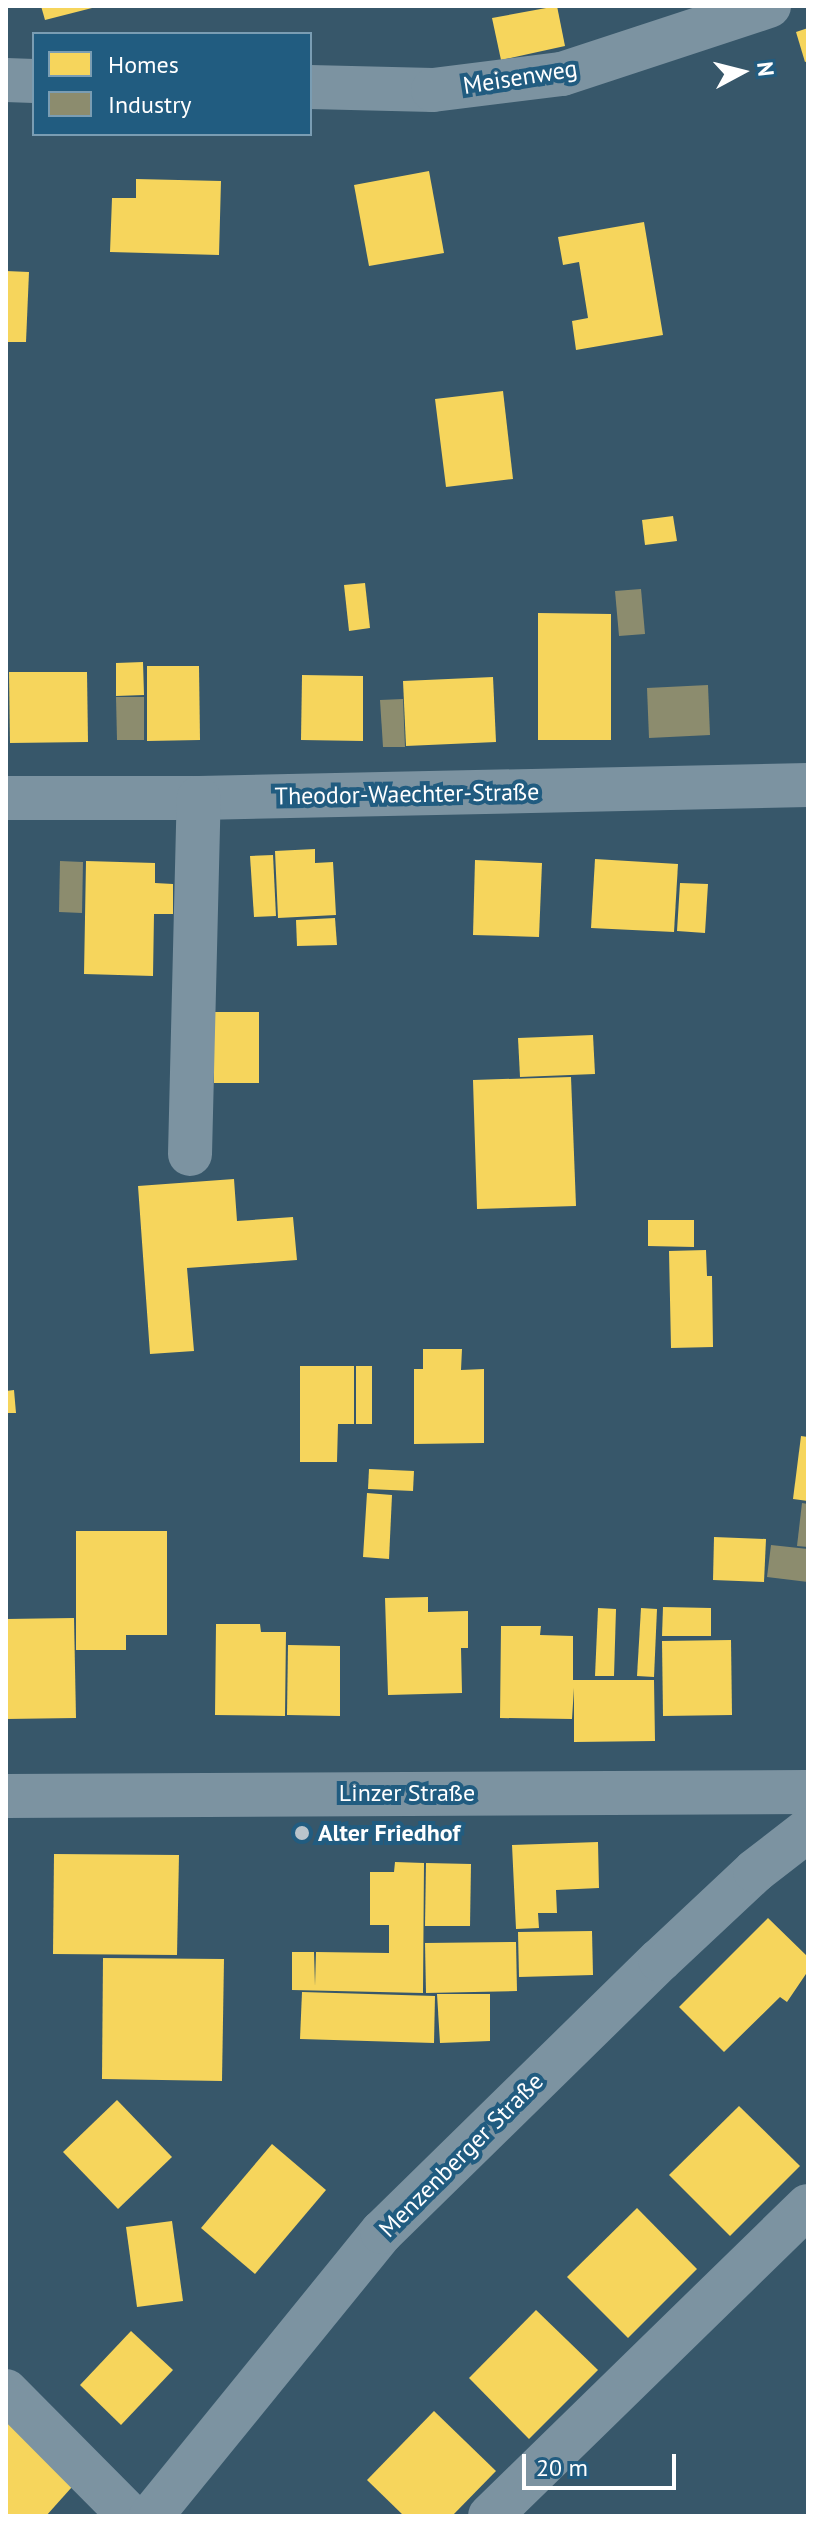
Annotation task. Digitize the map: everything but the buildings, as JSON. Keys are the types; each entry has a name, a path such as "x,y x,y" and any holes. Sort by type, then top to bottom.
{"street":[{"name":"Meisenweg","path":"312,87 433,90 562,74 769,6"},
{"path":"6,80 32,81"},
{"name":"Theodor-Waechter-Straße","path":"6,798 199,798 808,785"},
{"path":"190,1154 199,798"},
{"name":"Linzer Straße","path":"6,1796 808,1792"},
{"name":"Menzenberger Straße","path":"151,2516 382,2232 670,1950 755,1871 808,1830"},
{"path":"490,2516 808,2206"},
{"path":"6,2391 130,2516"}],"place":[{"name":"Alter Friedhof","path":"302,1833"}]}
